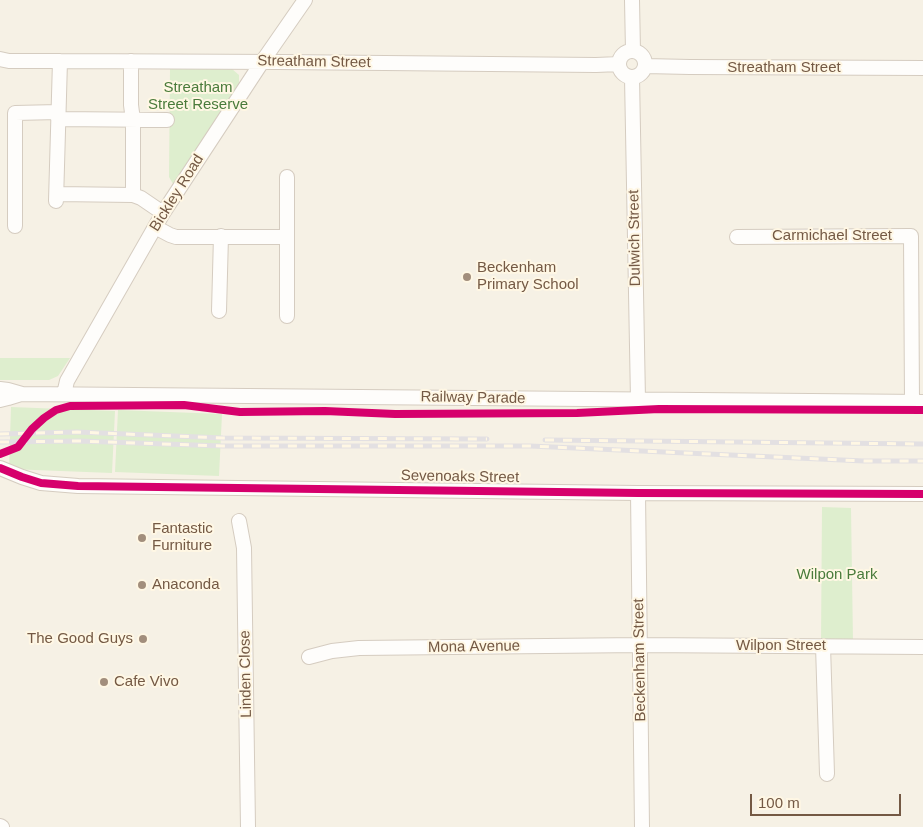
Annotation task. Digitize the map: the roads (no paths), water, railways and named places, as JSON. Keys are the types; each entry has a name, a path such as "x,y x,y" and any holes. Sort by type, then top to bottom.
{"street":[{"name":"Bickley Road","path":"64,394 66,381 163,213 305,0"},
{"path":"632,0 633,51"},
{"path":"633,51 641,55 645,66 639,75 632,77 622,72 619,64 622,56 633,51"},
{"path":"60,61 56,197 133,195 141,198 163,213"},
{"name":"Streatham Street","path":"3,62 131,61 596,66 619,64"},
{"path":"131,61 133,195"},
{"name":"Streatham Street","path":"645,66 923,68"},
{"name":"Dulwich Street","path":"632,77 638,400"},
{"path":"15,226 15,113 133,120 167,120"},
{"path":"287,177 287,316"},
{"path":"155,227 176,237 287,237"},
{"path":"219,310 221,236"},
{"name":"Carmichael Street","path":"737,237 917,236 918,402"},
{"name":"Railway Parade","path":"0,389 22,394"},
{"name":"Railway Parade","path":"0,400 22,394 64,394 918,402"},
{"name":"Sevenoaks Street","path":"0,468 41,483 78,486 638,493 923,494"},
{"name":"Beckenham Street","path":"638,493 642,827"},
{"name":"Linden Close","path":"239,521 244,548 248,827"},
{"name":"Wilpon Street","path":"640,645 923,648"},
{"name":"Mona Avenue","path":"309,657 332,650 359,648 640,645"},
{"path":"823,646 826,774"}],"railway":[{"path":"0,434 77,432 223,438 487,439"},
{"path":"545,440 923,444"},
{"path":"0,442 79,441 223,446 530,446 864,461 923,461"}],"place":[{"name":"Beckenham Primary School","path":"467,277"},
{"name":"Fantastic Furniture","path":"142,538"},
{"name":"Anaconda","path":"142,585"},
{"name":"The Good Guys","path":"143,639"},
{"name":"Cafe Vivo","path":"104,682"}],"park label":[{"name":"Streatham Street Reserve","path":"198,96"},
{"name":"Wilpon Park","path":"837,575"}]}
